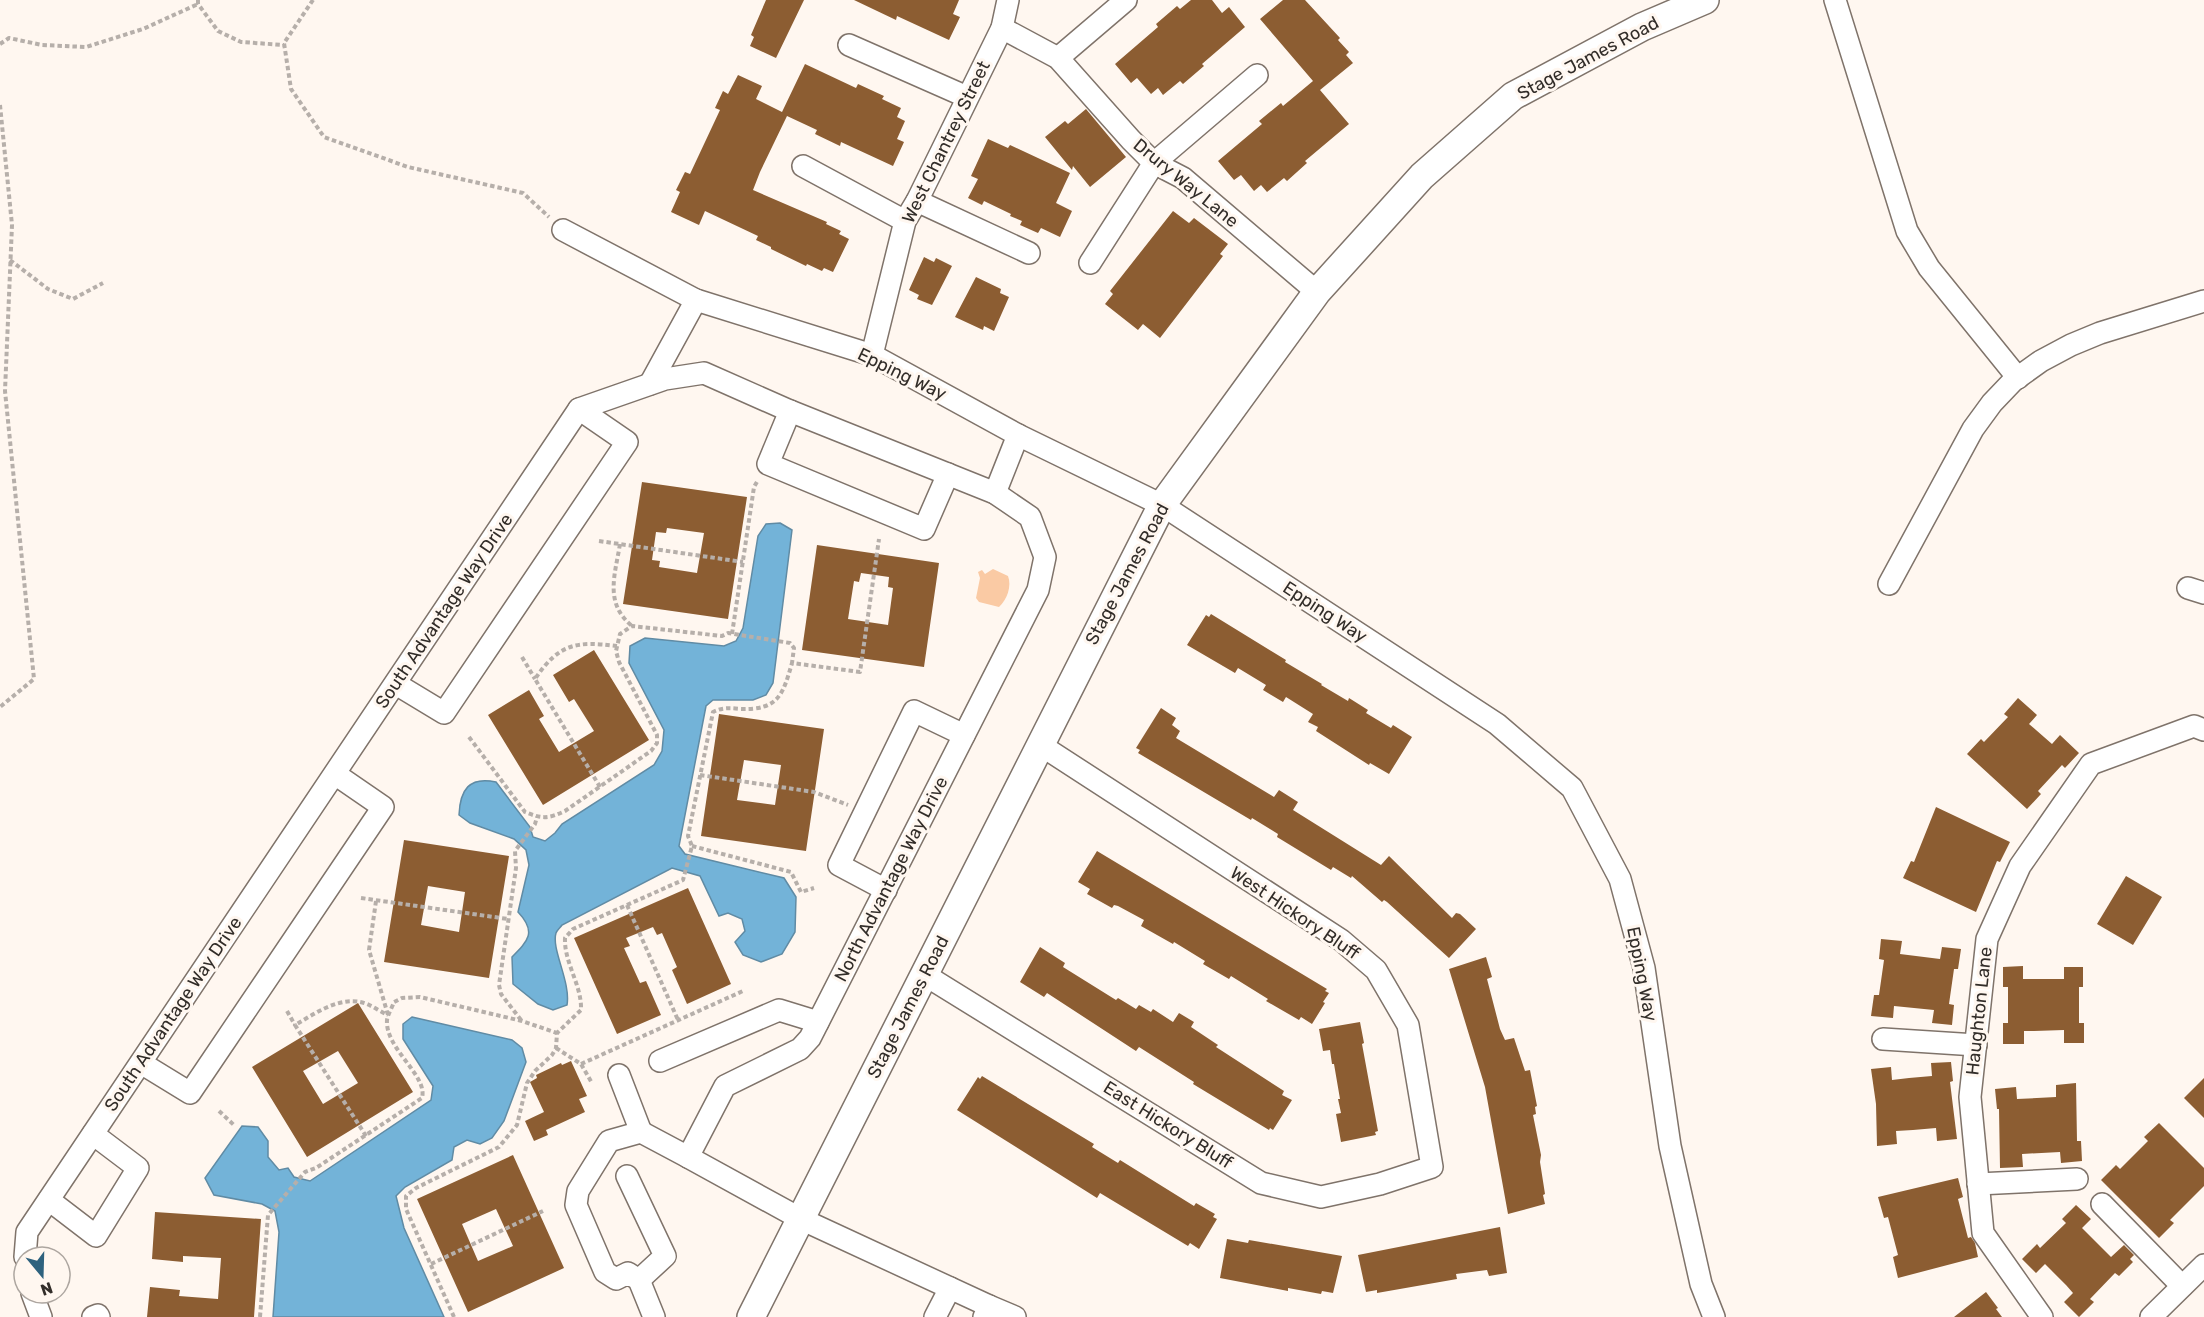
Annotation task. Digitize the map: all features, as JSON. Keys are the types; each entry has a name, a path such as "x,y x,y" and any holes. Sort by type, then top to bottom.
{"main road":[{"name":"Stage James Road","path":"751,1317 1039,744 1162,505 1317,292 1422,176 1513,96 1642,27 1705,0"}],"street":[{"name":"West Chantrey Street","path":"872,355 905,221 1002,28 1008,0"},
{"path":"1058,58 1126,0"},
{"path":"1835,0 1907,231 1929,268 2018,378"},
{"name":"Drury Way Lane","path":"1002,28 1058,58 1154,163 1183,178 1317,292"},
{"path":"849,45 967,97"},
{"path":"1090,263 1154,163 1257,75"},
{"path":"803,166 905,221"},
{"path":"917,201 1029,254"},
{"name":"Epping Way","path":"563,230 696,300 872,355 1018,435 1162,505 1497,724 1572,788 1620,879 1644,968 1673,1157 1701,1284 1714,1317"},
{"path":"650,384 696,300"},
{"path":"1889,584 1973,429 1992,403 2018,378 2071,345 2100,333 2204,301"},
{"path":"579,409 665,379 704,373 790,411 995,493 1018,435"},
{"path":"396,684 444,713 627,442 579,409"},
{"name":"South Advantage Way Drive","path":"26,1245 27,1232 579,409"},
{"path":"790,411 768,464 924,529 948,474"},
{"name":"North Advantage Way Drive","path":"688,1157 725,1086 800,1049 810,1038 1038,590 1045,557 1030,518 995,493"},
{"path":"886,890 839,865 914,711 964,735"},
{"name":"Haughton Lane","path":"2042,1317 1983,1233 1970,1097 1987,939 2020,866 2091,764 2194,726 2204,730"},
{"name":"West Hickory Bluff","path":"1039,744 1341,940 1376,970 1408,1025 1432,1167"},
{"path":"141,1063 190,1093 383,807 334,774"},
{"name":"East Hickory Bluff","path":"924,975 1261,1183 1322,1197 1380,1184 1432,1167"},
{"path":"660,1060 779,1010 818,1022"},
{"path":"1883,1039 1976,1045"},
{"path":"619,1075 641,1132 801,1219 950,1288 987,1312 1015,1317"},
{"path":"641,1132 609,1141 578,1191 576,1205 605,1272 616,1279 628,1273 639,1280 654,1317"},
{"path":"49,1200 96,1236 138,1168 93,1134"},
{"path":"627,1176 665,1256 639,1280"},
{"path":"1978,1184 2077,1179"},
{"path":"2102,1204 2182,1286"},
{"path":"2151,1317 2204,1265"},
{"path":"935,1317 950,1288"},
{"path":"93,1317 99,1317"}],"path":[{"path":"304,0 307,8"},
{"path":"313,0 284,45 291,89 324,137 408,167 523,194 563,230"},
{"path":"0,44 9,38 42,45 86,47 143,29 198,2 218,31 241,42 284,45"},
{"path":"0,105 12,225 5,391 34,679 0,707"},
{"path":"9,259 48,289 73,299 103,283"},
{"path":"732,634 754,487 768,464"},
{"path":"792,663 860,672 879,539"},
{"path":"599,541 743,562"},
{"path":"454,1317 406,1209 406,1196 416,1188 499,1147 517,1125 527,1083 535,1071 552,1055 556,1048 557,1033 581,1010 581,1000 565,950 565,938 573,929 683,880 692,846 688,836 713,712 721,708 755,709 771,705 784,691 792,663 794,648 790,643 728,633 722,636 632,626 623,618 615,604 613,588 620,544"},
{"path":"469,737 525,812 551,818 565,811 651,751 657,743 657,735 616,651 620,634 632,626"},
{"path":"535,679 544,665 573,645 588,643 617,646"},
{"path":"522,657 600,787"},
{"path":"700,775 814,792 838,800"},
{"path":"522,1021 501,994 499,985 516,868 515,851 535,824 537,816"},
{"path":"692,846 791,872 801,892 814,888"},
{"path":"361,898 508,919"},
{"path":"260,1317 268,1215 304,1172 316,1168 423,1098 424,1090 421,1081 401,1057 388,1028 388,1015 369,950 376,901"},
{"path":"627,905 678,1020"},
{"path":"581,1064 743,991"},
{"path":"388,1015 394,1002 402,998 420,998 522,1021 557,1033"},
{"path":"295,1025 332,1005 350,1001 365,1003 388,1015"},
{"path":"287,1011 366,1136"},
{"path":"556,1048 581,1064 592,1083"},
{"path":"219,1111 235,1126"},
{"path":"431,1264 543,1211"}],"shaded area":[{"path":"993,569 1008,576 1009,580 1008,593 999,607 979,602 976,598 980,578 978,572 982,570 985,574"}],"water":[{"path":"780,523 792,530 773,683 766,695 753,700 713,700 706,706 679,846 685,854 784,878 796,897 795,932 782,954 761,962 743,955 735,942 745,931 742,919 728,913 719,916 700,876 672,868 562,925 556,932 555,940 566,986 567,1005 553,1010 538,1004 513,984 512,957 526,941 529,931 518,912 529,865 526,850 514,839 470,823 459,815 464,792 473,783 479,781 496,782 530,827 533,837 545,841 562,824 654,765 662,751 664,730 629,663 630,646 645,638 724,646 736,641 743,628 758,536 766,524"},
{"path":"412,1017 512,1040 522,1048 526,1062 504,1121 492,1138 480,1144 467,1140 454,1147 452,1160 405,1187 396,1196 404,1228 444,1317 273,1317 279,1232 275,1211 262,1204 214,1195 205,1178 242,1126 258,1127 268,1141 268,1157 279,1170 288,1168 294,1177 310,1181 431,1100 433,1086 403,1039 403,1024"}],"building":[{"path":"766,0 804,0 776,58 750,46 754,37 751,35"},
{"path":"854,0 959,0 953,14 960,17 949,40 897,16 896,20"},
{"path":"1191,0 1212,0 1222,13 1229,7 1245,27 1202,64 1204,66 1183,84 1180,81 1163,95 1158,88 1151,94 1137,78 1131,83 1115,64 1158,27 1156,24 1177,6 1180,9"},
{"path":"1283,0 1305,0 1340,38 1338,40 1349,52 1346,55 1353,63 1320,90 1349,124 1305,161 1307,163 1287,181 1284,178 1267,192 1261,185 1254,191 1241,175 1234,180 1218,161 1262,124 1259,121 1281,103 1283,106 1313,81 1260,19"},
{"path":"805,64 856,88 858,84 884,96 882,99 901,108 897,117 905,121 897,139 904,142 893,166 841,142 840,146 815,134 817,130 787,116 760,172 753,190 827,222 826,224 841,231 839,234 849,239 833,272 824,268 822,271 807,264 806,266 756,240 758,236 705,211 699,225 671,212 680,192 676,190 685,172 690,174 720,110 715,108 723,91 728,94 738,75 762,86 756,99 782,112"},
{"path":"1086,109 1126,157 1090,187 1073,166 1072,170 1045,137 1065,121 1068,124"},
{"path":"988,139 1008,148 1010,145 1070,173 1056,203 1072,211 1060,237 1041,228 1038,233 1020,225 1022,221 1010,216 1011,214 984,201 982,205 968,198 978,179 971,176"},
{"path":"1173,211 1189,223 1194,218 1228,244 1220,254 1223,256 1160,338 1143,324 1138,330 1105,304 1113,294 1110,291"},
{"path":"924,257 934,262 936,258 952,266 932,305 917,299 919,295 909,290"},
{"path":"976,277 1001,289 1000,293 1009,297 994,331 984,326 983,330 955,317"},
{"path":"642,482 747,497 728,619 623,604","holes":["667,528 704,533 697,573 659,567 660,561 652,560 656,532 666,533"]},
{"path":"817,545 939,563 924,667 802,650","holes":["861,573 889,577 888,587 893,588 888,625 848,619 854,581 859,582"]},
{"path":"1211,614 1286,660 1285,662 1321,685 1368,710 1366,713 1391,728 1393,725 1412,737 1389,774 1370,763 1369,765 1316,731 1318,727 1308,722 1313,714 1286,697 1283,702 1263,690 1266,685 1238,668 1235,673 1187,645 1206,615 1209,617"},
{"path":"594,650 649,740 543,805 488,715 529,690 544,716 539,719 559,752 594,731 574,699 569,702 553,675"},
{"path":"2018,698 2037,715 2029,724 2052,744 2060,735 2079,753 2065,768 2062,765 2038,791 2041,794 2027,809 1967,754 1981,739 1984,742 2008,717 2004,714"},
{"path":"1161,708 1176,718 1172,725 1180,731 1176,738 1274,797 1279,790 1298,802 1293,810 1381,865 1389,856 1452,918 1456,913 1460,914 1476,929 1449,958 1387,902 1384,900 1382,902 1352,876 1351,878 1333,867 1331,870 1277,837 1278,834 1252,818 1251,820 1138,753 1140,750 1136,748"},
{"path":"719,714 824,729 806,851 701,836","holes":["744,760 781,765 775,805 737,800"]},
{"path":"1936,807 2010,842 2000,862 1997,861 1976,912 1903,878 1911,861 1914,862"},
{"path":"404,840 509,856 489,978 384,962","holes":["428,886 465,892 459,932 421,925"]},
{"path":"1097,851 1327,989 1325,991 1329,993 1323,1002 1325,1003 1312,1024 1301,1017 1299,1020 1266,1001 1268,999 1231,976 1229,979 1203,964 1205,961 1174,942 1173,944 1141,926 1144,920 1118,906 1114,905 1112,908 1087,894 1090,889 1078,882"},
{"path":"2126,876 2162,897 2133,945 2097,924"},
{"path":"688,888 731,984 687,1004 672,970 677,967 662,933 657,935 653,927 626,938 630,946 624,948 640,983 646,981 661,1015 617,1034 574,938"},
{"path":"1881,939 1902,941 1900,954 1940,959 1942,947 1961,949 1958,969 1954,969 1949,1004 1954,1005 1952,1025 1932,1023 1934,1010 1894,1006 1893,1018 1871,1016 1874,995 1879,995 1884,960 1879,959"},
{"path":"1040,947 1065,963 1063,967 1116,1000 1118,998 1136,1009 1139,1005 1151,1012 1153,1009 1173,1022 1179,1013 1194,1022 1191,1027 1218,1045 1216,1047 1284,1091 1282,1095 1292,1100 1273,1130 1270,1128 1269,1130 1193,1084 1194,1082 1139,1047 1136,1051 1047,993 1044,997 1020,982"},
{"path":"1486,957 1492,977 1487,979 1500,1029 1505,1040 1514,1038 1525,1071 1530,1070 1537,1106 1535,1107 1536,1114 1533,1115 1541,1155 1545,1194 1543,1195 1545,1204 1508,1214 1485,1087 1449,969"},
{"path":"2023,966 2023,979 2064,979 2064,967 2083,967 2083,987 2079,987 2079,1023 2084,1023 2084,1043 2064,1043 2064,1030 2024,1031 2024,1044 2003,1044 2003,1023 2008,1023 2008,987 2003,987 2003,967"},
{"path":"358,1003 413,1092 307,1157 252,1067","holes":["338,1051 358,1083 323,1104 303,1071"]},
{"path":"1360,1022 1378,1131 1375,1132 1376,1135 1341,1142 1336,1114 1341,1113 1338,1099 1340,1099 1334,1064 1332,1064 1330,1050 1323,1051 1319,1029"},
{"path":"571,1061 587,1096 579,1099 585,1112 546,1130 548,1135 534,1141 525,1121 544,1112 530,1082 537,1078 536,1075 561,1063 562,1065"},
{"path":"1951,1062 1953,1081 1950,1082 1957,1139 1937,1141 1936,1128 1896,1131 1897,1144 1877,1146 1876,1104 1871,1069 1891,1067 1892,1080 1932,1076 1931,1063"},
{"path":"982,1076 1094,1144 1092,1147 1118,1163 1120,1160 1194,1206 1196,1203 1215,1214 1213,1217 1217,1219 1199,1249 1190,1243 1188,1246 1100,1193 1097,1198 957,1110 978,1077 980,1079"},
{"path":"2204,1078 2204,1118 2184,1098"},
{"path":"2076,1083 2077,1141 2081,1141 2082,1161 2061,1163 2060,1152 2022,1154 2023,1167 2000,1168 1999,1109 1997,1109 1995,1089 2016,1087 2017,1099 2056,1097 2056,1085"},
{"path":"2159,1123 2204,1168 2204,1186 2170,1220 2174,1223 2159,1238 2101,1180 2116,1165 2120,1169 2148,1141 2144,1137"},
{"path":"513,1155 564,1268 468,1312 417,1199","holes":["496,1209 513,1246 478,1261 462,1224"]},
{"path":"1958,1178 1963,1197 1958,1199 1968,1238 1971,1237 1975,1243 1978,1257 1898,1278 1893,1257 1898,1255 1888,1217 1884,1218 1878,1197"},
{"path":"2076,1205 2091,1219 2082,1228 2111,1257 2124,1245 2134,1255 2130,1259 2133,1262 2119,1276 2115,1273 2090,1299 2094,1302 2079,1317 2064,1302 2073,1293 2066,1285 2045,1264 2036,1273 2022,1259 2037,1244 2040,1248 2066,1223 2062,1219"},
{"path":"155,1212 261,1219 254,1317 147,1317 150,1287 180,1290 179,1296 218,1299 221,1258 183,1256 183,1262 152,1259"},
{"path":"1500,1227 1507,1273 1489,1276 1487,1270 1456,1274 1457,1279 1377,1293 1377,1290 1366,1292 1358,1255"},
{"path":"1227,1239 1248,1243 1249,1240 1342,1256 1333,1293 1322,1291 1321,1294 1288,1288 1288,1291 1220,1278"},
{"path":"1986,1292 2002,1317 1954,1317"}]}
